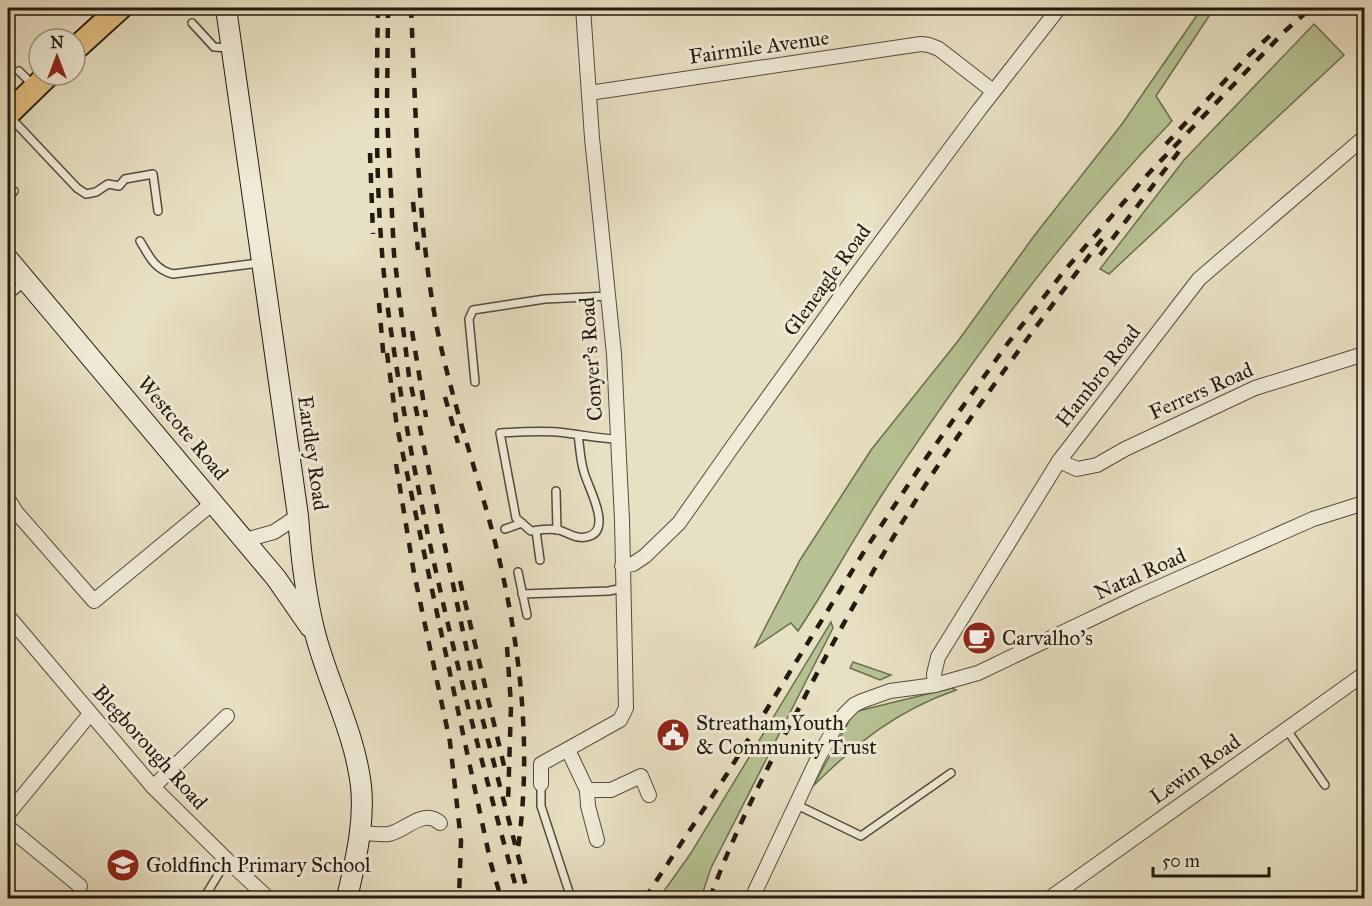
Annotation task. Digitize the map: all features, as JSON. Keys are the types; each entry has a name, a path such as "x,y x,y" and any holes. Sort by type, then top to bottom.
{"main road":[{"path":"87,38 120,8"},
{"path":"8,114 36,87"}],"street":[{"name":"Eardley Road","path":"226,8 298,516 303,571 315,634 361,786 360,833 347,898"},
{"name":"Conyer's Road","path":"568,750 620,720 626,708 613,347 583,8"},
{"name":"Gleneagle Road","path":"622,566 633,564 645,556 679,524 852,281 993,91 1059,8"},
{"name":"Fairmile Avenue","path":"589,93 921,44 939,50 993,91"},
{"name":"Hambro Road","path":"935,685 934,674 938,657 1059,461 1199,279 1362,144"},
{"name":"Westcote Road","path":"8,259 214,502 276,578 315,634"},
{"name":"Ferrers Road","path":"1059,461 1077,470 1097,465 1125,449 1255,388 1365,354"},
{"path":"8,500 94,601 214,502"},
{"name":"Natal Road","path":"752,898 795,804 834,729 849,710 862,701 890,691 935,685 978,673 1137,597 1313,519 1365,503"},
{"path":"244,540 274,532 298,516"},
{"name":"Blegborough Road","path":"8,616 153,787 268,898"},
{"name":"Lewin Road","path":"1050,898 1365,674"},
{"path":"8,814 90,714"},
{"path":"153,787 228,716"},
{"path":"541,784 541,764 568,750 587,790 588,806 597,840"},
{"path":"587,790 611,790 642,776 649,795"},
{"path":"360,833 388,834 426,817 434,817 440,823"},
{"path":"8,827 80,886"}],"lane":[{"path":"192,23 214,47 232,48"},
{"path":"19,70 27,74"},
{"path":"8,114 77,188 86,194 96,192 108,184 119,186 125,179 153,174 158,211"},
{"path":"8,198 14,190"},
{"path":"140,241 152,262 163,272 172,274 262,262"},
{"path":"8,296 27,280"},
{"path":"475,382 469,319 472,310 545,299 608,296"},
{"path":"578,435 584,474 598,507 597,528 590,536 582,538 557,530 531,531 516,518 500,433 548,432 578,435 598,439 618,439"},
{"path":"556,491 557,530"},
{"path":"505,529 522,523"},
{"path":"536,531 540,560"},
{"path":"518,572 527,615"},
{"path":"522,594 609,591 623,588"},
{"path":"1287,730 1325,785"},
{"path":"795,804 861,836 951,773"},
{"path":"541,784 541,807 571,898"},
{"path":"204,898 227,860"}],"green space":[{"path":"1202,8 1209,16 1156,96 1172,121 1095,207 1022,296 954,389 889,484 798,631 791,623 755,647 800,560 871,450 958,341 1034,236 1122,124"},
{"path":"1314,24 1344,55 1109,274 1100,269 1184,160"},
{"path":"831,622 833,628 711,868 701,898 659,898 691,853"},
{"path":"853,662 891,675 880,680 850,668"},
{"path":"952,688 956,690 934,698 879,729 846,755 813,786 854,712"}],"railway":[{"path":"378,8 377,123 381,241 400,391 428,537 445,610 480,754 519,898"},
{"path":"388,8 387,112 394,254 409,376 477,698 529,898"},
{"path":"411,8 421,205 436,323 455,403 493,534 516,650 524,729 522,809 518,848"},
{"path":"645,898 727,774 865,550 924,461 1008,343 1065,270 1149,173 1284,32 1311,8"},
{"path":"1166,144 1248,56 1276,30"},
{"path":"1100,255 1180,150"},
{"path":"370,153 373,234"},
{"path":"413,202 418,250"},
{"path":"710,898 740,825 763,777 882,557 955,441 1102,239"},
{"path":"379,303 384,362"},
{"path":"412,331 426,417"},
{"path":"387,353 397,427 491,864 501,898"},
{"path":"445,397 458,443"},
{"path":"396,464 414,573 450,742 461,841 459,898"},
{"path":"460,581 506,774"},
{"path":"507,647 511,705 508,803"}],"place":[{"name":"Carvalho's","path":"979,638"},
{"name":"Streatham Youth & Community Trust","path":"673,735"},
{"name":"Goldfinch Primary School","path":"123,865"}]}
